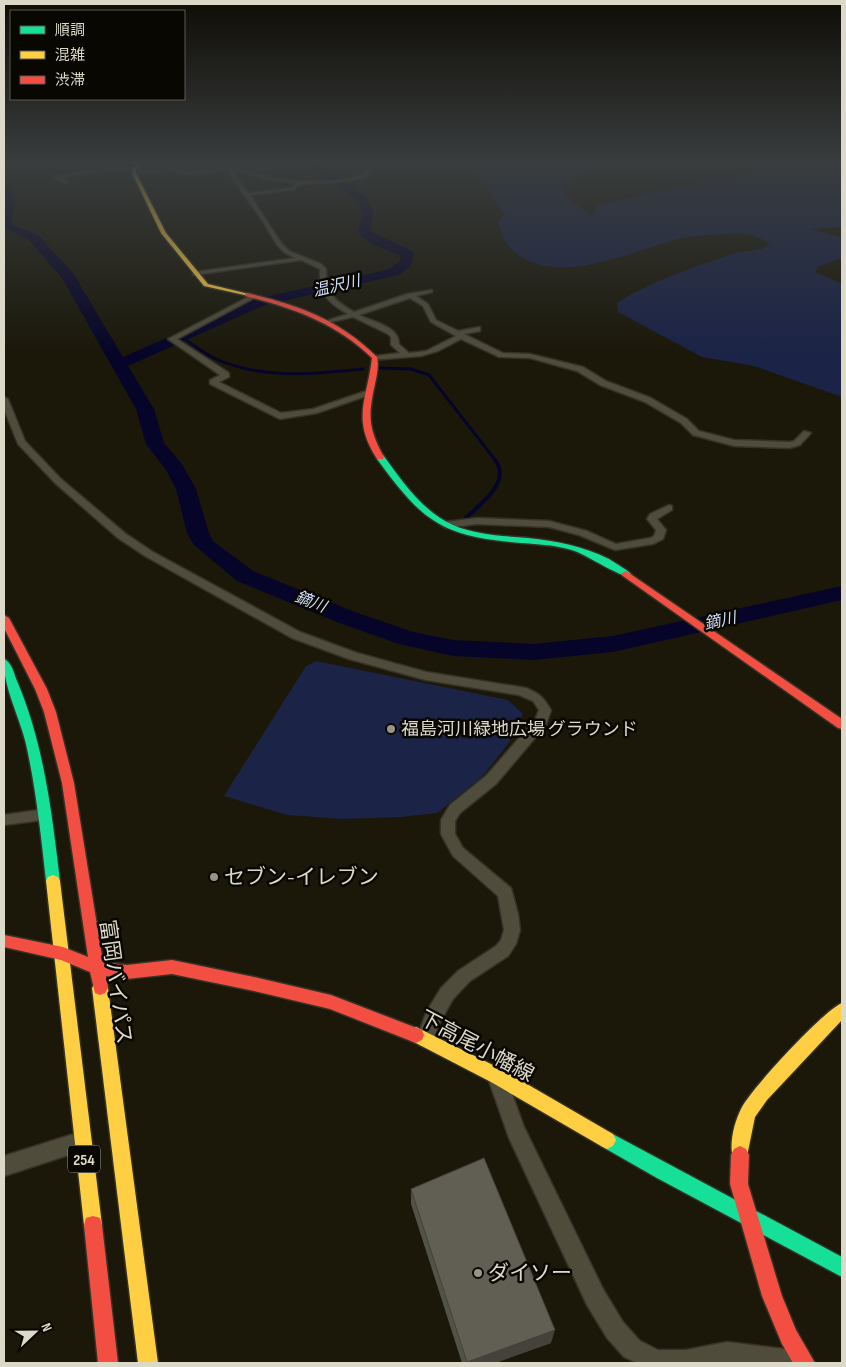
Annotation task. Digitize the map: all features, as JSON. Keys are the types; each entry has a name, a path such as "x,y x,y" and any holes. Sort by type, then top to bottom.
{"main road":[{"path":"160,225 164,233 196,274 210,288 287,304 328,322 365,347 375,358 376,367 364,409 364,424 376,452 424,510 446,525 481,535 547,541 583,550 602,559 842,725"},
{"name":"富岡バイパス","path":"4,618 41,689 65,765 97,968 148,1363"},
{"name":"254","path":"4,663 17,693 33,747 45,815 108,1363"},
{"name":"下高尾小幡線","path":"4,941 62,954 97,968 127,972 172,967 254,984 331,1002 402,1028 497,1076 663,1172 842,1267"},
{"path":"804,1363 789,1337 772,1296 739,1184 741,1138 748,1113 783,1069 825,1024 842,1010"}],"street":[{"path":"267,225 279,244 287,252 300,259 313,262 323,269 323,288 330,296 354,315 391,332 395,337 395,345 407,355"},
{"path":"196,274 300,259"},
{"path":"328,322 354,315 374,306 430,291"},
{"path":"409,296 426,306 433,321 459,335 502,355 530,356 580,369 602,383 648,400 684,421 696,433 734,443 790,445 797,443 807,433"},
{"path":"252,297 172,339 226,376 213,382 280,416 314,411 369,392"},
{"path":"375,358 421,355 432,351 459,335 477,329"},
{"path":"4,399 21,442 46,468 122,536 149,554 296,635 345,653 426,676 522,692 537,698 544,710 541,722 491,780 455,809 448,820 448,834 458,852 505,892 511,934 501,954 475,968 456,983 428,1025 425,1039"},
{"path":"446,525 477,521 549,524 583,533 615,547 653,542 659,537 661,530 652,520 654,516 668,508"},
{"path":"4,820 45,815"},
{"path":"497,1076 516,1131 595,1297 615,1330 632,1350 657,1361 686,1361 727,1353 804,1363"},
{"path":"4,1166 82,1142"}],"shaded area":[{"path":"499,225 842,225 842,227 810,229 842,238 842,258 819,266 815,272 842,284 842,397 754,366 702,357 618,312 617,303 673,275 717,259 761,249 770,245 760,238 742,234 697,236 677,239 608,260 586,265 563,267 542,265 522,258 506,243"},
{"name":"福島河川緑地広場 グラウンド","path":"316,661 508,700 523,714 508,744 482,777 437,813 401,817 342,819 287,815 224,796 306,666"}],"building":[{"name":"ダイソー","path":"484,1158 555,1330 467,1362 411,1189"}],"waterway":[{"name":"鏑川","path":"8,225 10,228 34,238 68,276 145,409 155,444 175,468 186,489 198,533 205,545 245,576 346,617 408,639 453,648 533,652 613,644 842,593"},
{"name":"温沢川","path":"119,364 261,302 394,272 406,263 408,254 371,238 364,232 366,225"},
{"path":"181,337 214,358 250,370 306,374 363,369"},
{"path":"380,368 411,369 429,375 496,461"},
{"path":"466,518 486,499 497,484 500,476 495,460"}],"traffic: fast":[{"path":"380,457 405,490 420,506 450,527 481,536 545,543 578,549 595,556 626,574"},
{"path":"4,663 24,716 38,770 53,881"},
{"path":"607,1140 663,1172 842,1267"}],"traffic: slow":[{"path":"160,225 164,233 206,285 247,295"},
{"path":"53,881 93,1225"},
{"path":"100,988 148,1363"},
{"path":"740,1155 741,1138 748,1113 761,1094 825,1025 842,1010"},
{"path":"416,1035 497,1076 607,1140"}],"traffic: jam":[{"path":"247,295 282,304 316,316 347,334 375,358 365,418 371,442 380,457"},
{"path":"626,574 842,725"},
{"path":"4,618 41,689 50,712 68,783 100,988"},
{"path":"4,941 63,954 97,968 127,972 172,967 254,984 331,1002 416,1035"},
{"path":"740,1155 739,1184 772,1296 789,1337 805,1363"},
{"path":"93,1225 108,1363"}],"place":[{"name":"福島河川緑地広場 グラウンド","path":"391,729"},
{"name":"セブン-イレブン","path":"214,877"},
{"name":"ダイソー","path":"478,1273"}]}
